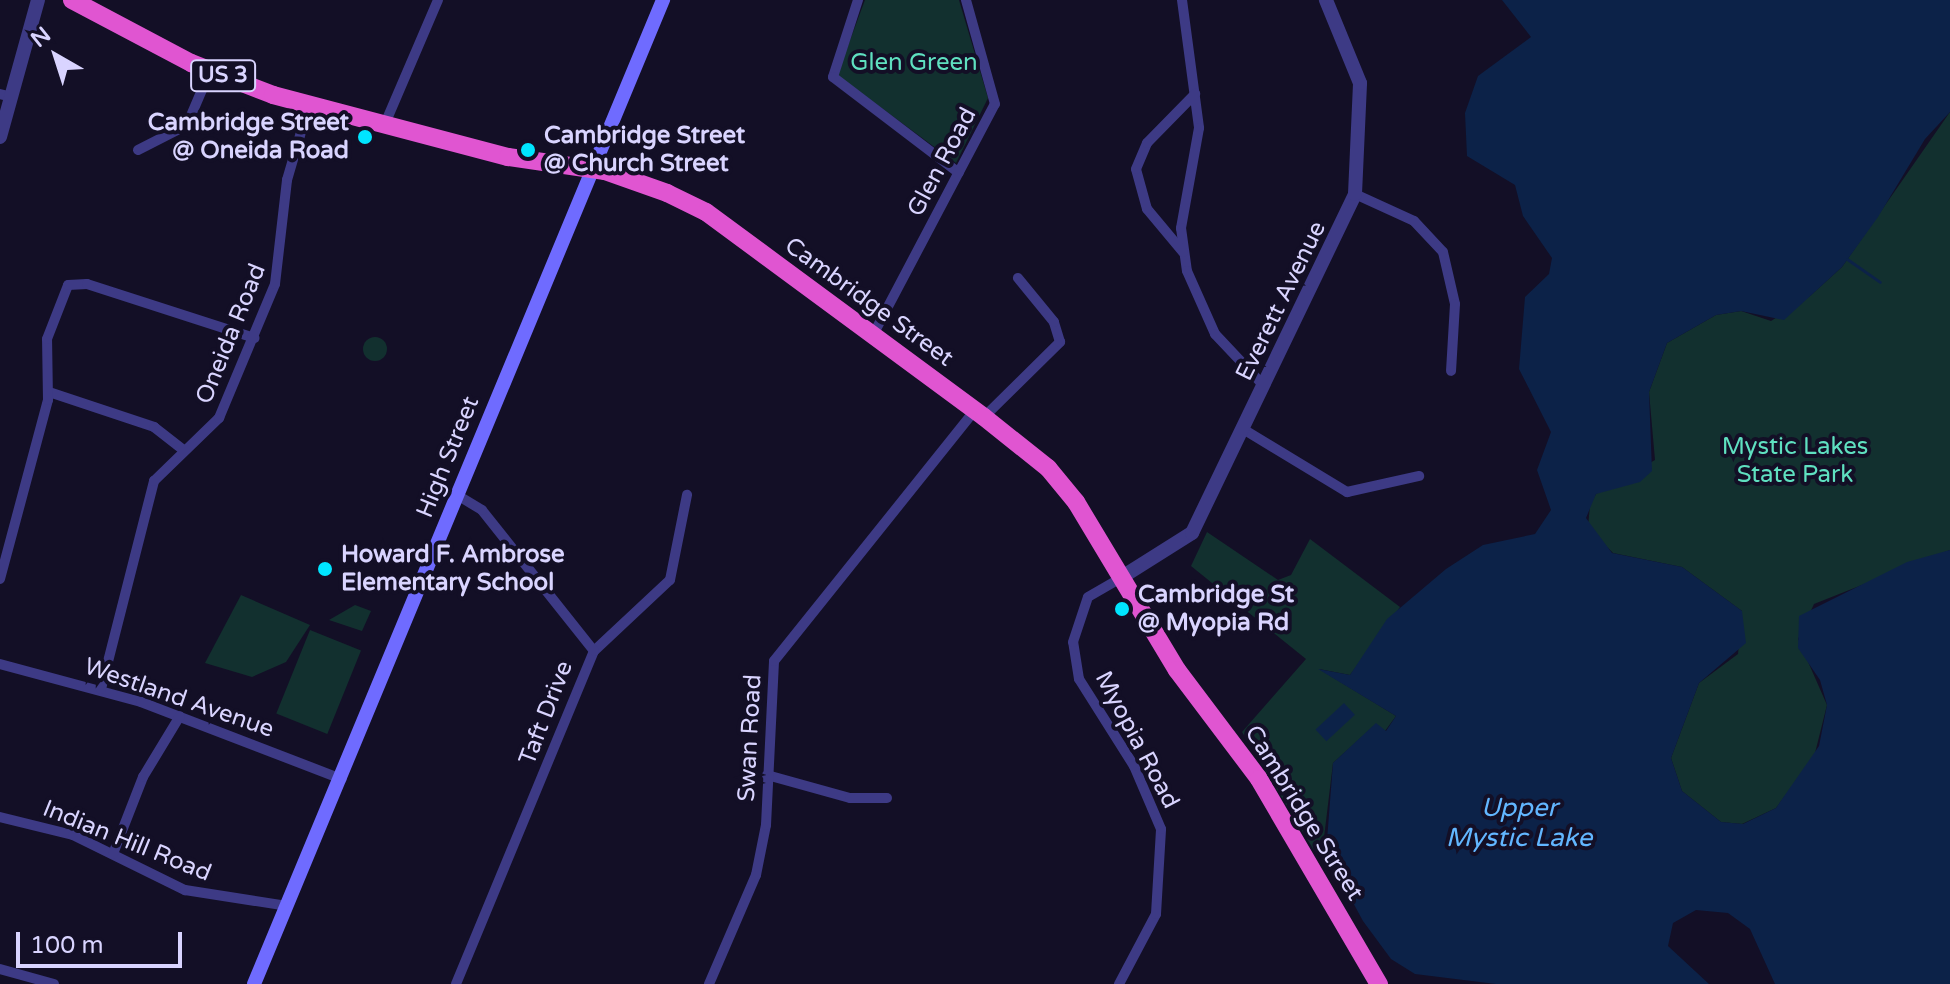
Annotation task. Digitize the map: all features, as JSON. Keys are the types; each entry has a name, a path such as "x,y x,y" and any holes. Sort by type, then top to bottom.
{"highway":[{"name":"Cambridge Street","path":"72,0 210,71 309,105 508,157 592,168 706,212 980,414 1056,476 1122,577 1177,670 1259,779 1372,981"}],"main road":[{"name":"High Street","path":"254,984 342,779 663,0"}],"street":[{"path":"0,137 6,96 38,0"},
{"path":"384,126 438,0"},
{"path":"858,0 833,77 843,92 959,173"},
{"name":"Glen Road","path":"873,335 995,104 966,0"},
{"path":"1182,0 1199,128 1181,228 1184,253 1197,306 1264,386"},
{"name":"Everett Avenue","path":"1122,577 1192,533 1355,194 1360,83 1326,0"},
{"path":"138,150 187,125 210,71"},
{"path":"1184,253 1147,209 1136,169 1147,143 1195,94"},
{"name":"Oneida Road","path":"101,689 150,490 183,450 219,418 254,338 280,266 285,191 309,105"},
{"path":"1355,194 1414,221 1443,252 1455,304 1451,371"},
{"name":"Swan Road","path":"709,984 756,875 778,654 980,414 1060,342 1054,322 1018,278"},
{"path":"0,579 49,392 45,347 68,285 87,284 254,338"},
{"path":"49,392 154,427 183,450"},
{"path":"1243,429 1347,492 1419,476"},
{"name":"Taft Drive","path":"456,984 594,651 482,510 457,495"},
{"path":"594,651 670,580 687,495"},
{"name":"Myopia Road","path":"1119,984 1156,914 1161,829 1134,766 1079,679 1073,642 1088,597 1122,577"},
{"name":"Westland Avenue","path":"0,664 101,689 342,779"},
{"path":"113,854 143,777 180,716"},
{"path":"767,775 850,798 887,798"},
{"name":"Indian Hill Road","path":"0,817 59,830 201,895 287,906"},
{"path":"0,969 54,984"}],"green space":[{"name":"Glen Green","path":"865,0 959,0 988,98 956,163 837,75"},
{"name":"Mystic Lakes State Park","path":"1950,112 1950,550 1814,604 1798,639 1827,705 1814,757 1776,808 1742,824 1721,822 1682,791 1671,758 1699,683 1738,654 1742,611 1682,567 1613,553 1588,527 1590,505 1596,494 1655,460 1649,392 1667,343 1716,315 1741,311 1771,321 1810,296 1842,267"},
{"path":"375,337 383,341 387,349 383,357 375,361 367,357 363,349 367,341"},
{"path":"1207,532 1278,580 1291,575 1310,539 1400,607 1350,675 1319,669 1396,716 1385,731 1376,724 1333,763 1323,846 1315,852 1242,732 1306,659 1191,566"},
{"path":"241,595 310,625 286,662 252,677 205,663"},
{"path":"355,605 371,611 362,631 329,620"},
{"path":"310,630 361,651 327,734 276,713"}],"water":[{"name":"Upper Mystic Lake","path":"1502,0 1950,0 1950,112 1925,139 1878,217 1842,267 1784,320 1741,311 1716,315 1667,343 1649,392 1652,471 1640,482 1596,494 1586,518 1612,553 1682,567 1742,611 1746,643 1699,683 1671,758 1682,791 1721,822 1743,824 1776,808 1819,746 1827,705 1820,680 1798,648 1799,616 1907,562 1950,550 1950,984 1775,984 1750,929 1728,913 1696,910 1673,923 1668,946 1709,984 1496,984 1415,974 1391,959 1363,921 1326,853 1333,763 1376,723 1386,731 1396,716 1318,669 1350,675 1387,619 1446,569 1483,545 1535,534 1551,510 1537,470 1551,432 1519,369 1525,297 1549,274 1552,258 1523,216 1515,185 1467,156 1465,113 1478,76 1531,37"},
{"path":"1344,703 1355,715 1326,741 1315,730"}],"waterway":[{"path":"1847,259 1880,282"}],"place":[{"name":"Cambridge Street @ Oneida Road","path":"365,137"},
{"name":"Cambridge Street @ Church Street","path":"528,150"},
{"name":"Howard F. Ambrose Elementary School","path":"325,569"},
{"name":"Cambridge St @ Myopia Rd","path":"1122,609"}]}
